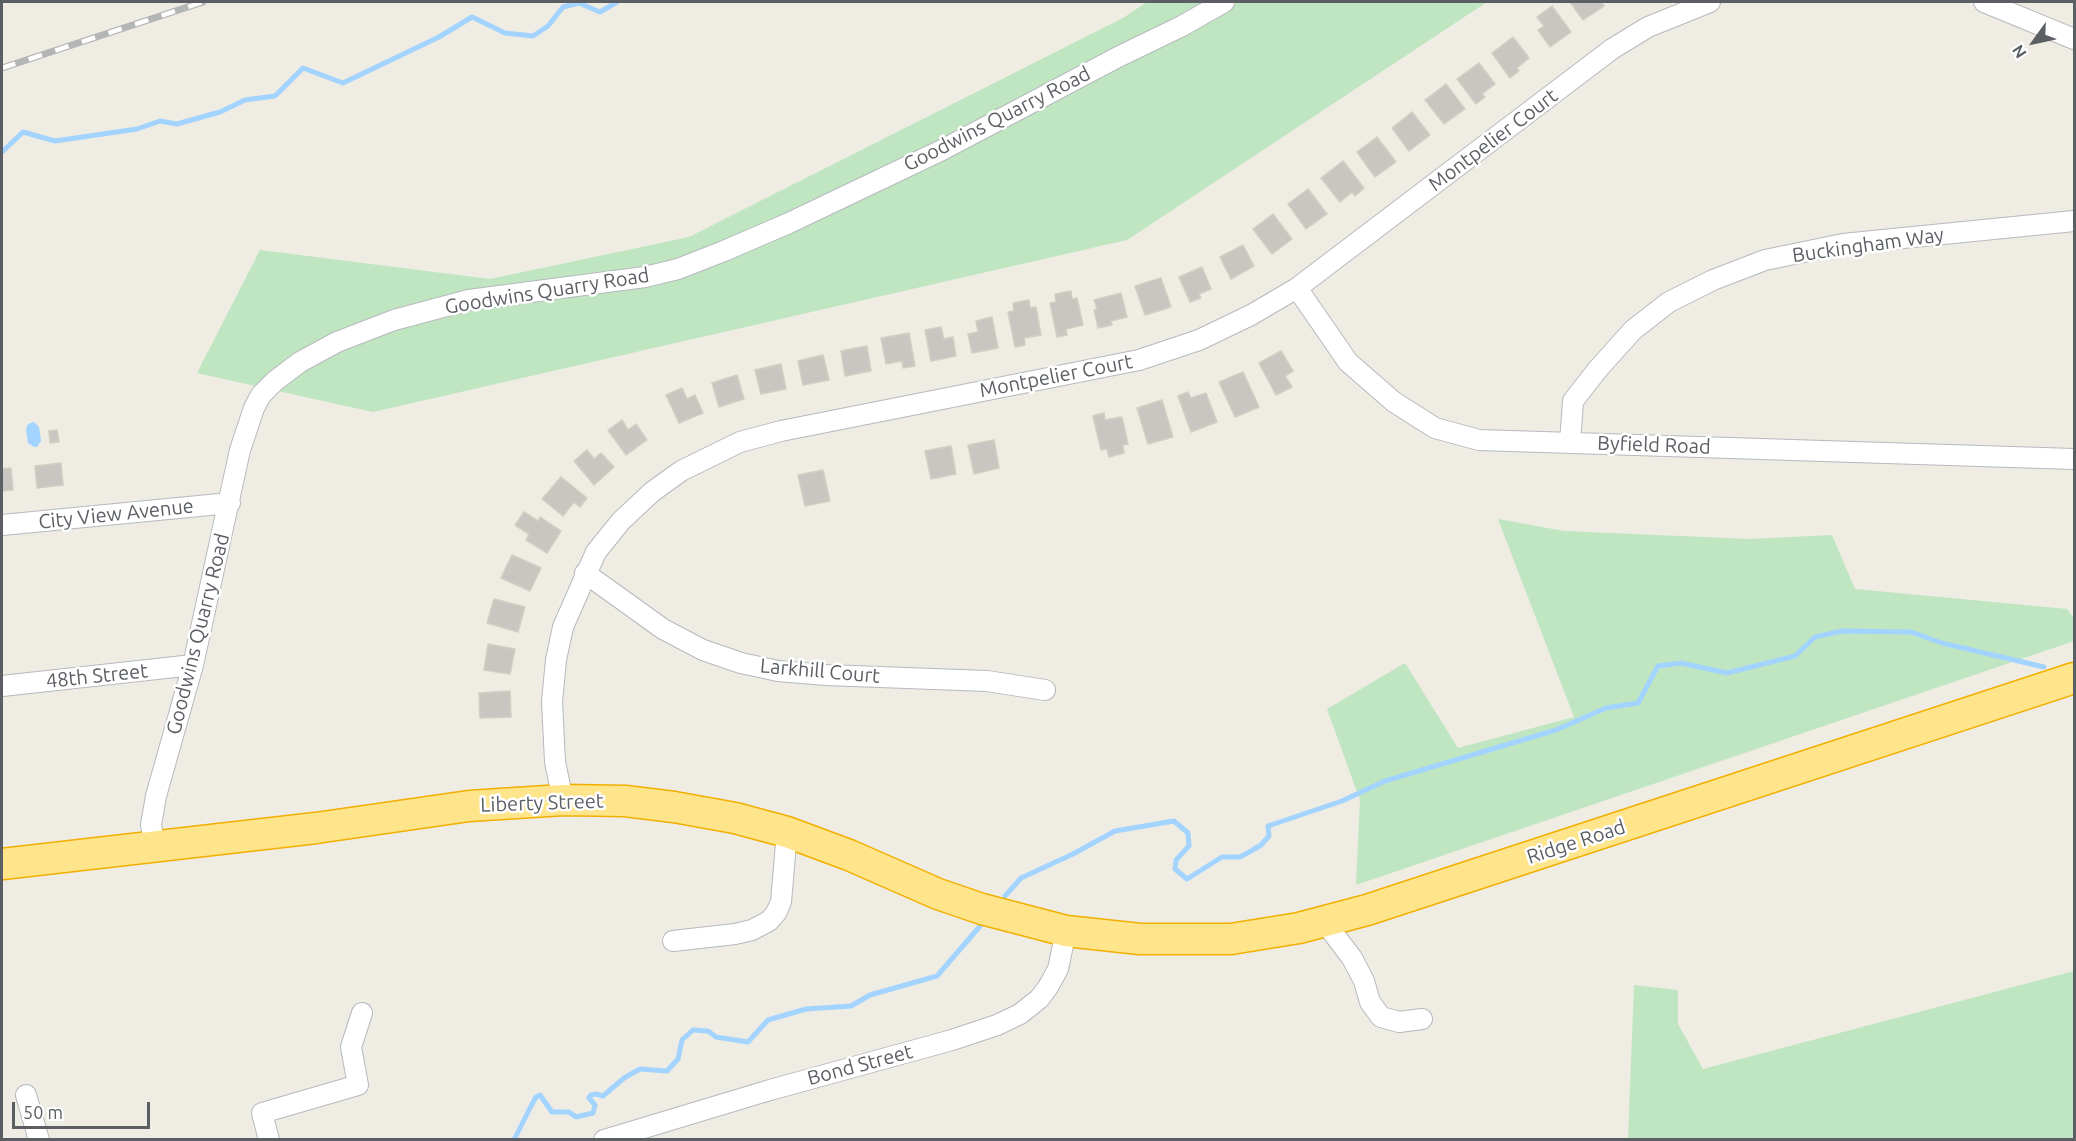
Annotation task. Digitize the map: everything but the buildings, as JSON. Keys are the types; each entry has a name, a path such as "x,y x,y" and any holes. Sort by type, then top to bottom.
{"highway":[{"name":"Ridge Road","path":"1066,931 1140,939 1231,939 1267,934 1329,920 1367,910 2074,678"},
{"name":"Liberty Street","path":"2,864 316,828 469,806 562,800 625,801 735,818 787,832 849,855 949,898 1066,931"}],"street":[{"name":"Goodwins Quarry Road","path":"154,848 152,825 156,796 193,665 240,450 261,394 275,381 300,362 337,342 394,320 469,300 645,277 724,251 789,223 942,150 1224,2"},
{"name":"Montpelier Court","path":"562,800 552,728 553,681 563,627 596,552 621,521 652,492 681,471 740,442 793,429 1139,360 1199,340 1251,315 1297,288 1612,49 1648,27 1710,2"},
{"path":"1984,2 2074,39"},
{"name":"Buckingham Way","path":"1570,443 1574,401 1598,369 1634,330 1670,302 1713,280 1765,260 1844,244 2074,221"},
{"name":"Byfield Road","path":"1297,288 1348,362 1394,402 1435,428 1479,440 2074,459"},
{"name":"City View Avenue","path":"2,525 230,502"},
{"name":"Larkhill Court","path":"585,573 663,629 703,650 741,663 788,672 987,681 1045,690"},
{"name":"48th Street","path":"2,686 193,665"},
{"path":"673,941 735,934 752,930 769,921 781,902 787,832"},
{"path":"1329,920 1333,933 1352,958 1364,981 1370,1002 1381,1017 1399,1022 1422,1019"},
{"name":"Bond Street","path":"604,1140 770,1089 952,1040 997,1025 1020,1014 1039,999 1048,987 1058,969 1066,931"},
{"path":"269,1140 262,1113 358,1085 351,1047 362,1013"},
{"path":"26,1095 39,1140"}],"green space":[{"path":"1147,2 1487,2 1127,240 373,412 197,373 260,250 490,279 689,237 1123,18"},
{"path":"1498,519 1564,531 1750,539 1832,535 1855,589 2067,609 2074,618 2074,641 1356,885 1360,800 1327,709 1405,663 1458,748 1574,717"},
{"path":"2074,971 2074,1139 1628,1139 1634,985 1678,990 1678,1024 1703,1069"}],"water":[{"path":"34,422 39,427 41,441 37,447 28,443 26,429 28,424"}],"waterway":[{"path":"2,152 23,132 55,141 137,129 160,121 177,124 220,112 245,100 275,96 303,68 343,83 439,37 472,17 505,33 533,36 548,26 563,7 579,3 600,12 617,2"},
{"path":"1005,896 1021,878 1115,831 1174,821 1188,833 1189,846 1176,860 1175,869 1187,879 1222,857 1240,857 1261,845 1269,836 1268,826 1342,801 1385,781 1556,730 1606,708 1638,703 1658,666 1681,663 1727,673 1795,656 1815,637 1842,631 1911,632 1942,643 2044,667"},
{"path":"514,1140 536,1097 540,1095 552,1112 569,1112 576,1117 593,1113 595,1105 589,1098 591,1095 603,1096 624,1078 640,1069 667,1071 678,1059 682,1040 693,1030 708,1031 716,1037 748,1042 768,1020 806,1009 851,1006 870,995 937,976 981,925"}],"railway":[{"path":"2,68 203,2"}]}
